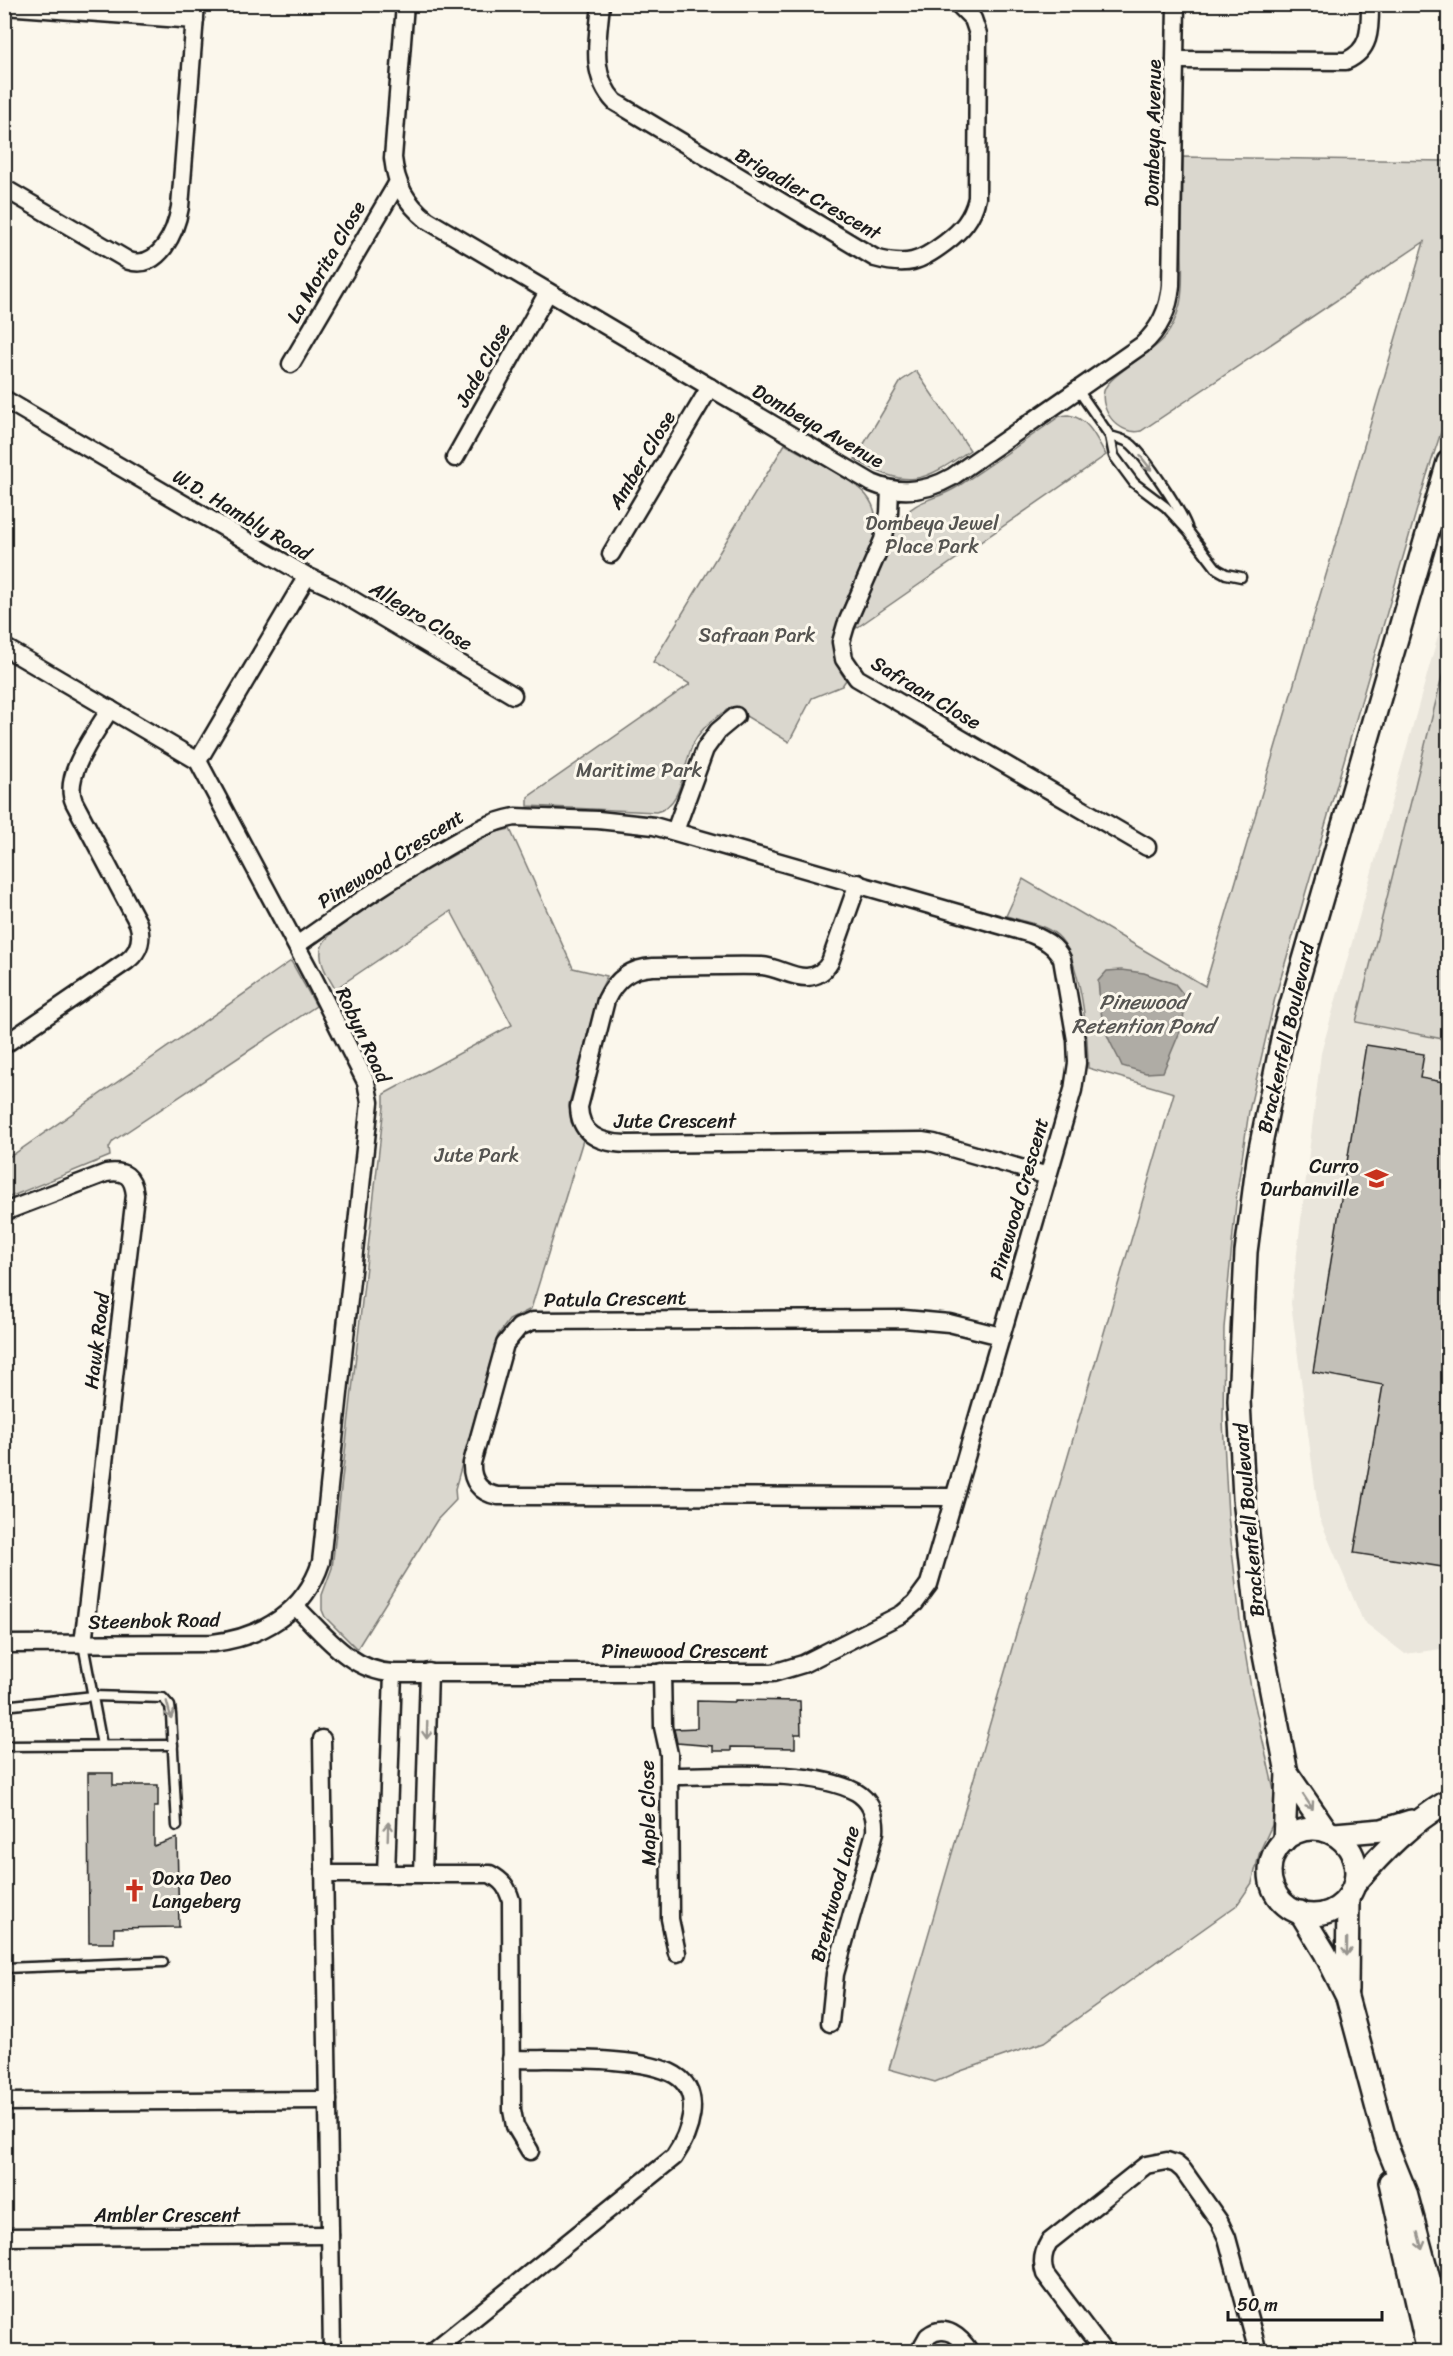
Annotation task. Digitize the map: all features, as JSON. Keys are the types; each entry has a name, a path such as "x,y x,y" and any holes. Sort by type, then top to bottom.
{"street":[{"name":"Dombeya Avenue","path":"405,4 393,158 398,182 405,198 427,220 872,483 890,489 913,491 940,484 1078,390 1150,338 1158,328 1167,308 1171,285 1176,4"},
{"name":"Brigadier Crescent","path":"601,4 597,68 602,85 615,102 875,258 896,262 926,258 964,227 975,204 978,34 973,19 958,4"},
{"path":"1175,60 1346,61 1359,54 1368,40 1370,4"},
{"path":"4,6 196,12 180,207 173,231 154,259 141,264 129,261 4,188"},
{"name":"La Morita Close","path":"291,364 398,182"},
{"name":"Jade Close","path":"455,458 548,292"},
{"name":"Amber Close","path":"611,554 710,387"},
{"name":"W.D. Hambly Road","path":"4,399 307,576 198,761"},
{"name":"Brackenfell Boulevard","path":"1284,1841 1287,1773 1258,1624 1244,1498 1239,1401 1242,1320 1252,1205 1269,1100 1284,1029 1449,462"},
{"name":"Safraan Close","path":"890,489 889,513 883,540 843,633 842,651 847,666 857,678 1147,847"},
{"name":"Allegro Close","path":"307,576 331,587 513,695"},
{"path":"4,647 198,761"},
{"path":"4,1045 127,962 138,948 141,936 138,923 74,802 70,790 74,772 110,710"},
{"path":"675,831 705,749 718,730 736,716"},
{"name":"Robyn Road","path":"198,761 297,945 366,1082 370,1102 321,1562 309,1590 295,1606"},
{"name":"Pinewood Crescent","path":"295,1606 352,1661 369,1670 393,1673 783,1672 902,1614 915,1603 929,1584 1073,1090 1077,1064 1076,1040 1065,969 1057,950 1046,941 1031,934 675,831 641,824 515,817 499,820 477,829 396,876 297,945"},
{"name":"Jute Crescent","path":"858,884 830,962 827,968 817,975 801,976 761,966 653,967 637,969 622,977 606,1000 579,1107 579,1115 586,1131 604,1142 626,1144 922,1141 1048,1176"},
{"name":"Hawk Road","path":"4,1212 106,1173 126,1174 131,1178 134,1186 135,1195 83,1644"},
{"name":"Patula Crescent","path":"954,1497 498,1496 484,1492 478,1487 474,1480 472,1463 505,1344 519,1327 533,1321 904,1319 949,1323 1001,1336"},
{"name":"Steenbok Road","path":"4,1644 231,1641 260,1631 279,1620 295,1606"},
{"path":"423,1874 429,1672"},
{"name":"Maple Close","path":"662,1672 663,1727 669,1754 670,1776 670,1919 677,1953"},
{"path":"386,1874 393,1673"},
{"path":"322,1739 332,2352"},
{"name":"Brackenfell Boulevard","path":"1287,1773 1331,1832"},
{"name":"Brentwood Lane","path":"670,1776 807,1778 857,1793 871,1808 876,1819 875,1832 835,1974 830,2023"},
{"path":"1419,1818 1379,1856 1338,1907 1325,1913 1310,1915 1284,1904 1276,1893 1271,1880 1270,1865 1275,1852 1295,1833 1308,1829 1331,1832 1382,1830 1419,1818 1449,1801"},
{"path":"1331,1832 1346,1844 1353,1856 1356,1870 1352,1890 1347,1997"},
{"path":"324,1874 490,1874 502,1881 511,1900 512,2110 515,2126 530,2151"},
{"path":"1300,1912 1325,1953 1347,1997 1386,2146 1392,2195 1428,2352"},
{"path":"432,2352 674,2157 684,2143 689,2128 692,2100 676,2075 636,2062 511,2059"},
{"path":"4,2102 328,2100"},
{"path":"1386,2146 1406,2193 1449,2350"},
{"path":"1104,2352 1046,2274 1043,2260 1044,2250 1049,2241 1142,2167 1163,2161 1172,2163 1183,2170 1219,2221 1227,2238 1258,2352"},
{"name":"Ambler Crescent","path":"4,2238 330,2235"},
{"path":"919,2352 928,2336 942,2331 955,2335 970,2352"}],"lane":[{"path":"1078,390 1110,436 1114,456 1134,483 1166,507 1217,569 1226,574 1241,577"},
{"path":"1110,436 1131,443 1152,470 1183,518 1188,531"},
{"path":"83,1644 102,1745"},
{"path":"4,1706 93,1696 163,1698 170,1706 177,1826"},
{"path":"4,1746 173,1745"},
{"path":"4,1968 163,1962"}],"shaded area":[{"name":"Curro Durbanville","path":"1448,600 1448,1648 1405,1654 1363,1621 1319,1517 1291,1303 1321,1053"}],"green space":[{"path":"1448,138 1448,411 1426,478 1275,998 1249,1111 1237,1192 1224,1328 1223,1421 1228,1516 1241,1628 1251,1688 1275,1795 1272,1825 1260,1851 1252,1883 1237,1905 1044,2042 935,2082 889,2069 1174,1093 1088,1068 1082,997 1072,960 1065,945 1057,935 1046,928 1006,916 1023,879 1205,986 1424,242 1141,431 1126,430 1113,420 1105,406 1104,391 1121,372 1159,344 1172,326 1177,313 1182,283 1183,157 1446,161 1446,140"},
{"path":"916,371 970,450 926,476 902,478 873,469 855,459 901,381"},
{"name":"Dombeya Jewel Place Park","path":"1068,415 1087,424 1106,455 855,629 899,522 905,514 919,504 949,492 1060,416"},
{"name":"Safraan Park","path":"785,444 860,489 866,495 876,515 874,537 835,633 835,657 846,680 842,686 812,698 789,742 731,707 725,711 697,737 690,751 677,793 672,802 656,812 528,806 528,797 690,684 653,662"},
{"path":"1448,653 1448,1040 1356,1022"},
{"name":"Jute Park","path":"510,829 573,968 607,976 598,995 569,1104 571,1122 583,1140 531,1309 509,1320 498,1335 455,1489 456,1500 437,1520 357,1649 325,1617 322,1610 322,1595 332,1568 384,1094 512,1025 451,911 335,989 324,968 321,957 322,946 331,934 349,919 401,885 496,832"},
{"path":"291,961 316,1006 113,1141 109,1148 110,1156 5,1199 5,1158 14,1154"}],"water":[{"name":"Pinewood Retention Pond","path":"1107,971 1144,973 1175,984 1187,999 1181,1029 1163,1072 1146,1073 1122,1066 1105,1030 1098,981"}],"building":[{"path":"1366,1045 1424,1054 1420,1078 1449,1083 1449,1568 1354,1553 1383,1385 1313,1372"},
{"path":"735,1700 800,1701 801,1734 795,1734 795,1748 731,1747 731,1751 713,1751 713,1746 677,1743 674,1729 697,1728 697,1701 735,1702"},
{"name":"Doxa Deo Langeberg","path":"88,1773 113,1773 113,1785 158,1785 158,1807 154,1807 154,1846 177,1838 179,1927 114,1928 114,1943 89,1943"}],"place":[{"name":"Curro Durbanville","path":"1377,1178"},
{"name":"Doxa Deo Langeberg","path":"134,1890"}],"park label":[{"name":"Maritime Park","path":"639,770"}]}
